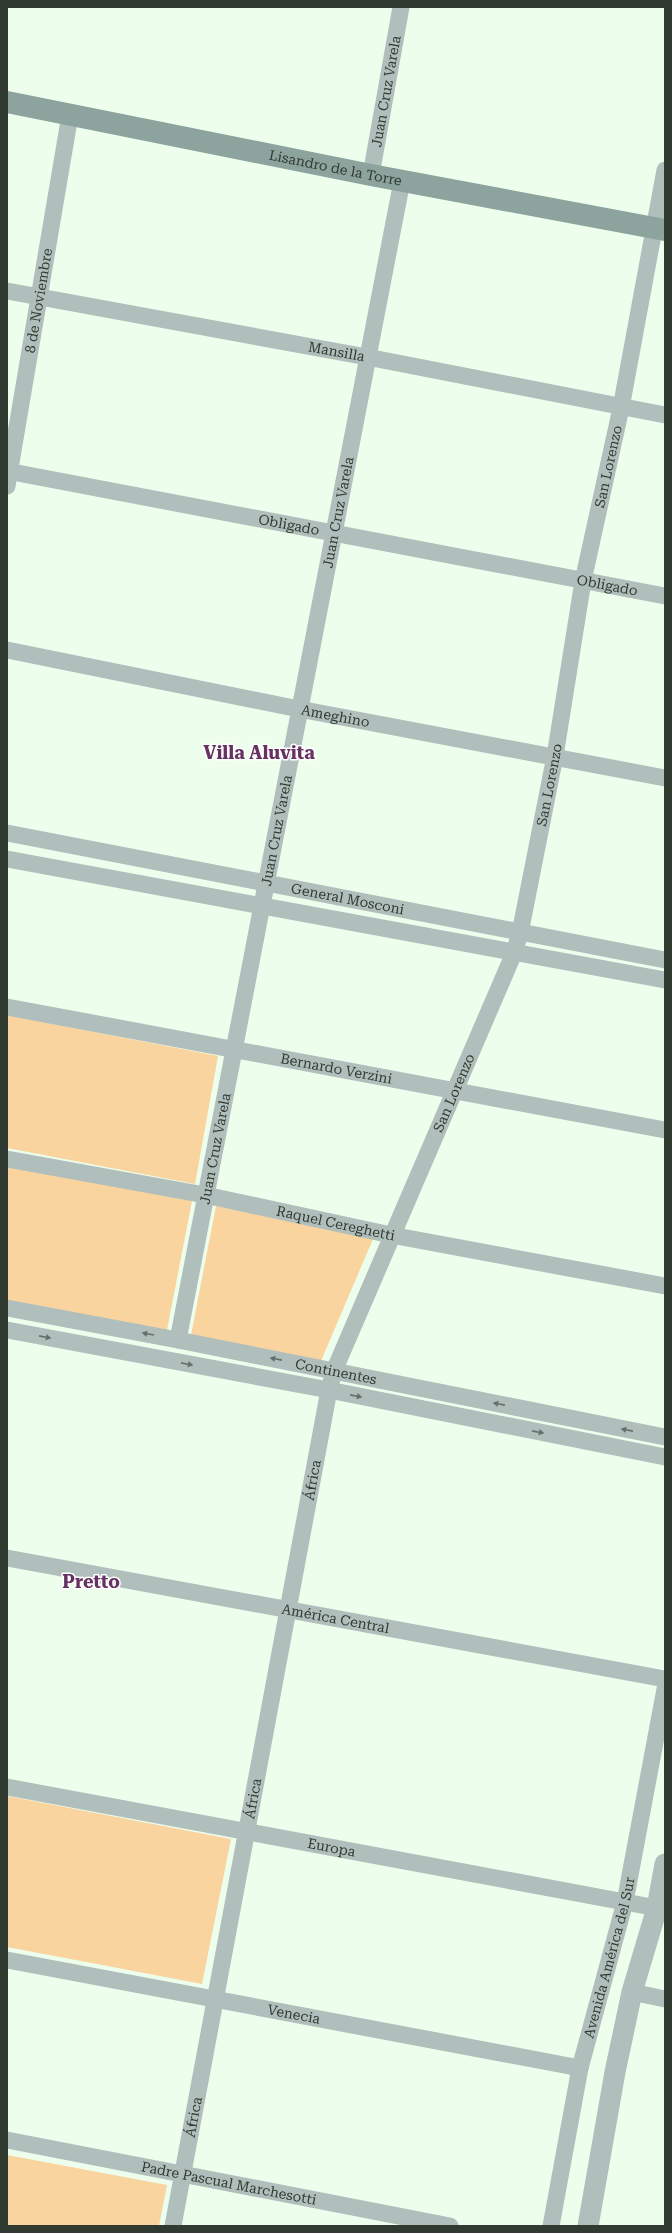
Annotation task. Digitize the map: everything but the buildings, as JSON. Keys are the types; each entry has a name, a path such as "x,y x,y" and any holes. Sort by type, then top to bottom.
{"main road":[{"name":"Lisandro de la Torre","path":"7,102 371,175 659,229"}],"street":[{"name":"Juan Cruz Varela","path":"371,175 401,7"},
{"name":"8 de Noviembre","path":"8,476 70,115"},
{"name":"San Lorenzo","path":"334,1371 452,1092 514,953 520,933 555,756 583,581 659,229 665,170"},
{"name":"Juan Cruz Varela","path":"178,1340 265,882 336,532 367,357 402,181"},
{"name":"Mansilla","path":"7,291 367,357 665,416"},
{"name":"Obligado","path":"8,476 336,532 665,596"},
{"name":"Ameghino","path":"7,650 299,709 555,756 665,778"},
{"name":"General Mosconi","path":"7,833 665,960"},
{"name":"General Mosconi","path":"7,859 665,980"},
{"name":"Bernardo Verzini","path":"7,1007 452,1092 665,1130"},
{"name":"Raquel Cereghetti","path":"7,1159 205,1195 391,1235 665,1286"},
{"name":"Continentes","path":"7,1308 178,1340 665,1438"},
{"name":"Continentes","path":"7,1330 329,1390 665,1457"},
{"name":"África","path":"173,2226 245,1833 329,1390 334,1371"},
{"name":"América Central","path":"7,1558 288,1611 665,1679"},
{"name":"Avenida América del Sur","path":"551,2226 580,2068 625,1902 665,1689"},
{"name":"Europa","path":"7,1787 245,1833 657,1908"},
{"path":"588,2226 615,2072 632,1992 657,1908 665,1864"},
{"name":"Venecia","path":"7,1960 580,2068"},
{"path":"632,1992 665,1999"},
{"name":"Padre Pascual Marchesotti","path":"7,2140 450,2226"}],"shaded area":[{"path":"7,1015 218,1056 195,1184 7,1148"},
{"path":"7,1166 192,1201 167,1330 7,1300"},
{"path":"216,1206 373,1239 321,1361 191,1335"},
{"path":"7,1796 231,1839 202,1984 7,1947"},
{"path":"7,2155 167,2185 159,2226 7,2226"}],"district":[{"name":"Villa Aluvita","path":"259,753"},
{"name":"Pretto","path":"91,1582"}]}
